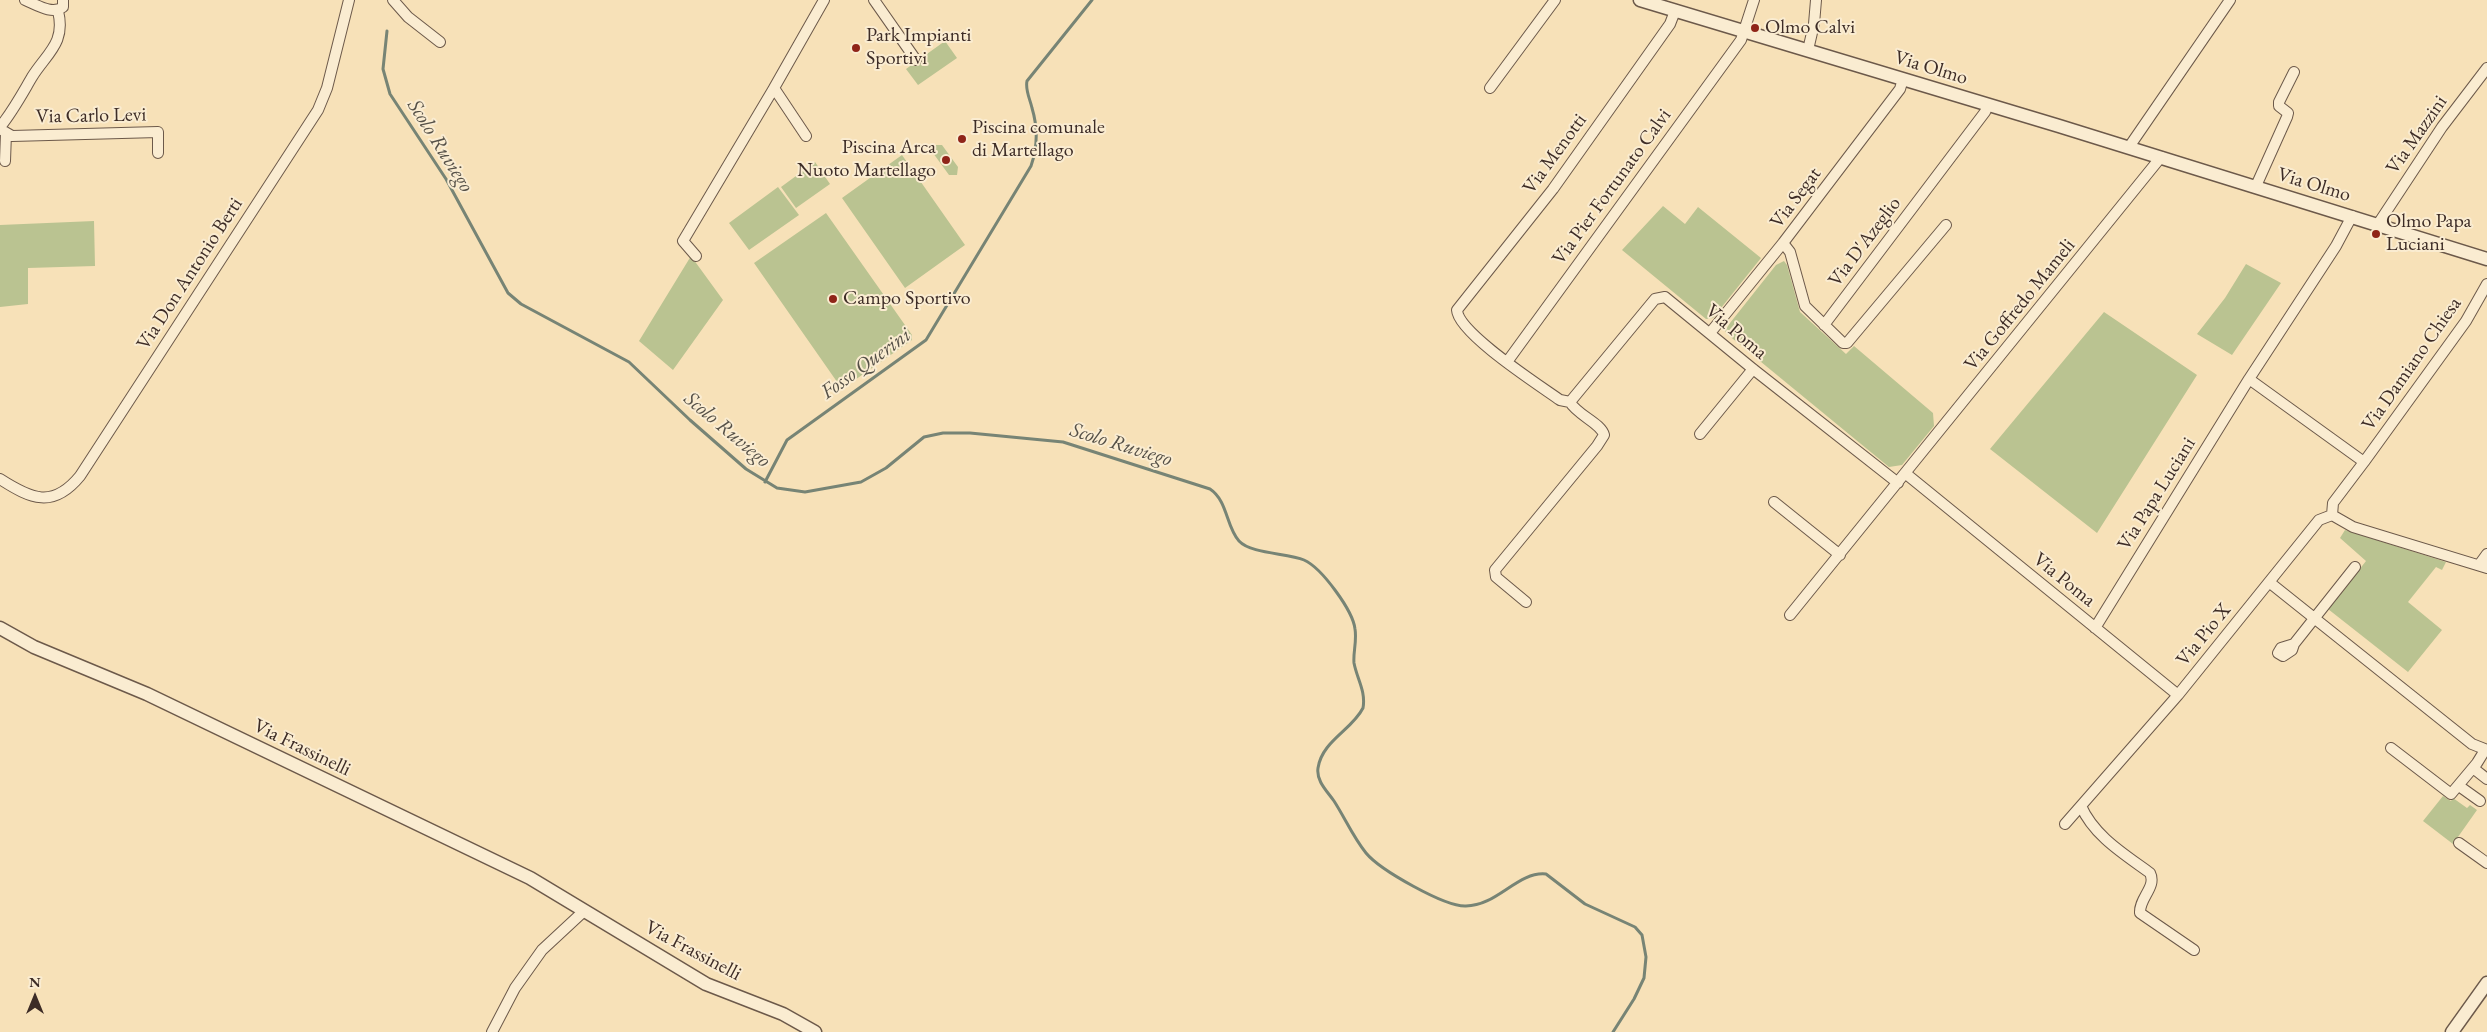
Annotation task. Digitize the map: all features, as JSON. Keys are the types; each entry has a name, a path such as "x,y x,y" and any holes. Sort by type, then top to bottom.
{"street":[{"path":"25,0 50,10 58,11 64,7 63,0"},
{"name":"Via Don Antonio Berti","path":"0,479 25,495 42,498 64,492 80,476 318,110 327,88 349,0"},
{"path":"393,0 408,17 440,42"},
{"path":"696,256 682,241 774,88 824,0"},
{"path":"874,0 916,60"},
{"path":"1490,88 1555,0"},
{"name":"Via Olmo","path":"1640,0 1675,7 1745,31 2256,186 2487,259"},
{"path":"1745,31 1754,0"},
{"path":"1808,50 1814,24 1816,0"},
{"path":"2129,148 2230,0"},
{"name":"Via Menotti","path":"1507,362 1464,326 1457,314 1460,306 1553,189 1670,24 1675,7"},
{"path":"6,161 2,130 34,75 48,58 57,41 61,28 58,11"},
{"name":"Via Pier Fortunato Calvi","path":"1507,362 1741,40 1745,31"},
{"name":"Via Mazzini","path":"2378,224 2442,127 2487,68"},
{"path":"2256,186 2287,118 2288,113 2279,106 2279,102 2294,72"},
{"name":"Via Segat","path":"1710,333 1783,243 1900,89 1903,79"},
{"path":"774,88 806,136"},
{"name":"Via D'Azeglio","path":"1783,243 1790,252 1805,306 1824,325 1985,112 1988,105"},
{"name":"Via Carlo Levi","path":"2,130 12,136 158,132 158,153"},
{"name":"Via Goffredo Mameli","path":"1790,615 2161,157"},
{"name":"Via Papa Luciani","path":"2095,628 2249,379 2336,246 2352,216"},
{"path":"1824,325 1844,343 1850,341 1946,225"},
{"name":"Via Damiano Chiesa","path":"2362,464 2466,321 2487,284"},
{"name":"Via Poma","path":"1570,402 1655,300 1660,297 1671,300 1753,369 1898,483"},
{"path":"1507,362 1560,400 1570,402 1574,410 1600,428 1604,435 1495,570 1496,577 1526,602"},
{"path":"1700,434 1753,369"},
{"path":"2249,379 2362,464 2333,503 2332,515 2353,527 2483,566 2487,554"},
{"name":"Via Poma","path":"1905,474 2178,695"},
{"path":"1774,502 1840,555"},
{"name":"Via Pio X","path":"2065,824 2178,695 2319,520 2332,515"},
{"path":"2294,644 2355,567"},
{"path":"2269,582 2472,744 2486,750 2459,786 2450,794 2391,748"},
{"name":"Via Frassinelli","path":"0,628 34,647 147,694 522,874 706,984 783,1014 815,1032"},
{"path":"2473,768 2487,779"},
{"path":"2459,786 2480,801"},
{"path":"2081,806 2086,818 2098,832 2112,845 2150,873 2152,878 2151,886 2140,906 2140,913 2194,950"},
{"path":"2459,843 2487,863"},
{"path":"492,1032 515,988 542,950 584,911"},
{"path":"2452,1032 2487,983"}],"green space":[{"path":"945,41 957,58 918,85 906,69"},
{"name":"Piscina Arca Nuoto Martellago","path":"935,145 942,145 958,167 957,175 949,175 933,153"},
{"path":"902,155 965,245 905,288 842,198"},
{"path":"815,162 830,184 796,208 781,187"},
{"path":"778,187 799,215 749,250 729,223"},
{"path":"1663,206 1685,224 1698,207 1761,258 1713,318 1706,319 1622,250"},
{"name":"Campo Sportivo","path":"826,213 912,335 912,340 842,389 754,263"},
{"path":"94,221 95,266 28,268 28,304 0,307 0,225"},
{"path":"691,256 723,300 673,370 639,341"},
{"path":"1784,261 1787,265 1800,312 1846,354 1854,346 1933,413 1934,426 1902,465 1889,467 1725,331 1776,265"},
{"path":"2246,264 2281,283 2232,355 2197,334 2225,298"},
{"path":"2104,312 2197,375 2097,533 1990,449"},
{"path":"2345,530 2446,562 2442,570 2436,567 2408,602 2442,630 2408,672 2328,609 2366,561 2340,538"},
{"path":"2443,796 2451,801 2453,798 2467,808 2470,805 2477,810 2453,844 2423,821"}],"waterway":[{"name":"Fosso Querini","path":"765,482 787,440 926,340 1031,166 1036,144 1036,130 1027,91 1027,81 1092,0"},
{"name":"Scolo Ruviego","path":"387,31 383,69 390,94 446,179 508,293 521,304 629,362 690,420 746,469 777,488 805,492 861,482 886,468 924,437 943,433 970,433 1063,442 1210,489 1216,494 1224,507 1232,529 1239,541 1252,548 1304,560 1311,565 1328,581 1343,601 1355,629 1354,663 1362,691 1363,708 1352,723 1325,750 1318,773 1323,786 1357,841 1366,853 1385,869 1398,878 1443,901 1456,905 1477,905 1488,901 1526,878 1546,874 1585,904 1635,927 1642,935 1646,957 1644,978 1634,999 1613,1032"}],"place":[{"name":"Olmo Calvi","path":"1755,28"},
{"name":"Park Impianti Sportivi","path":"856,48"},
{"name":"Piscina comunale di Martellago","path":"962,139"},
{"name":"Piscina Arca Nuoto Martellago","path":"946,160"},
{"name":"Olmo Papa Luciani","path":"2376,234"},
{"name":"Campo Sportivo","path":"833,299"}]}
